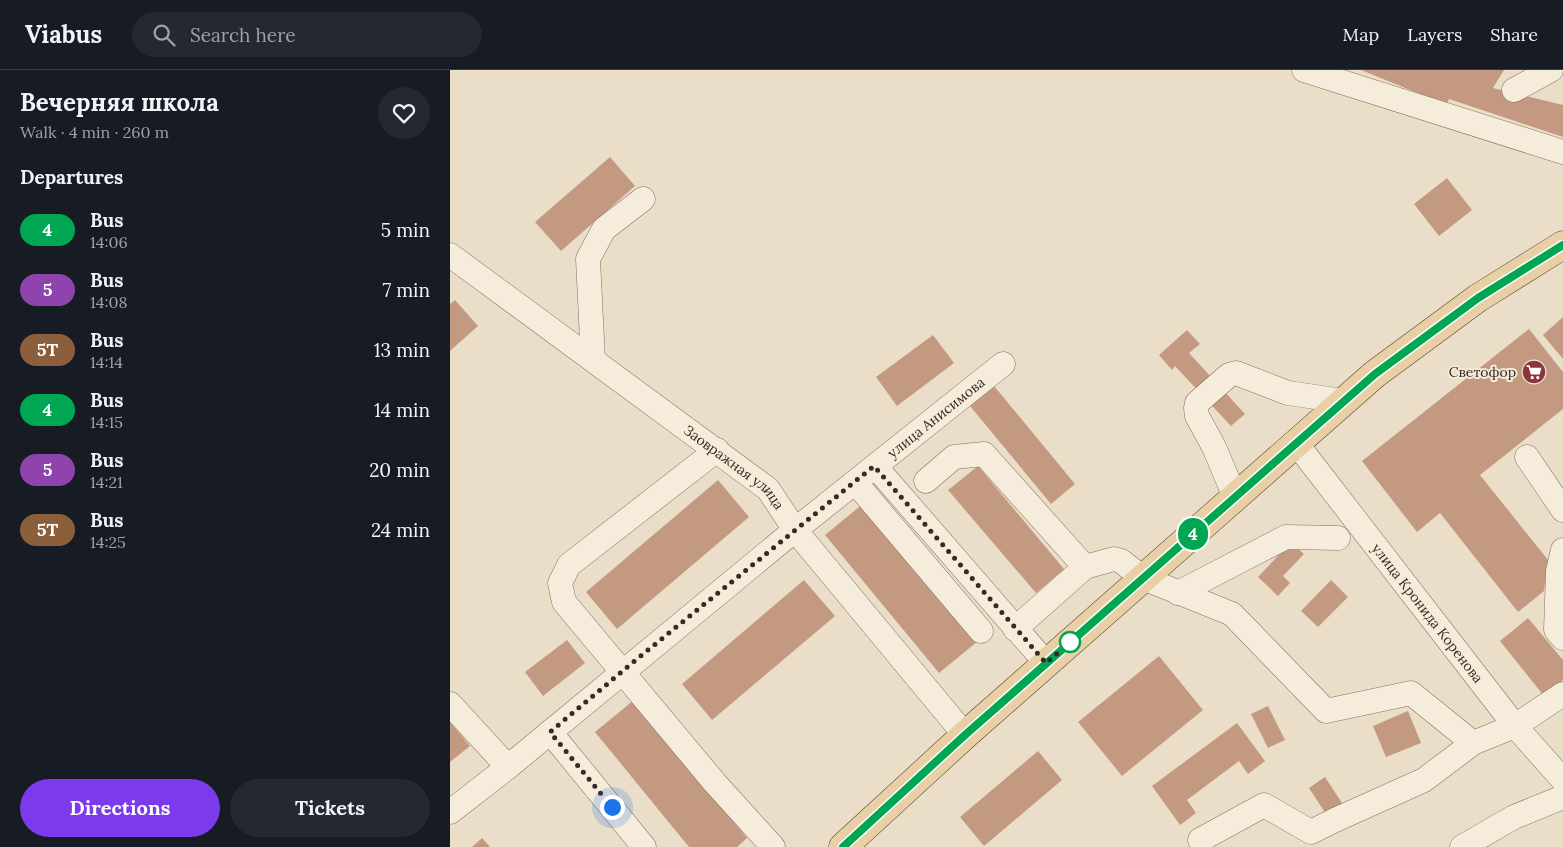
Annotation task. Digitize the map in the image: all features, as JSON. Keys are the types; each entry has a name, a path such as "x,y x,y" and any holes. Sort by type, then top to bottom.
{"main road":[{"path":"850,845 965,735 1375,374 1478,298 1563,245"}],"street":[{"path":"1304,70 1563,152"},
{"path":"1514,90 1551,70"},
{"path":"593,360 588,259 604,230 643,199"},
{"name":"Заовражная улица","path":"450,255 768,489 795,530 965,735"},
{"name":"улица Анисимова","path":"450,812 508,768 795,530 1003,364"},
{"path":"1235,497 1214,447 1197,416 1197,403 1229,375 1236,373 1288,393 1343,401"},
{"name":"улица Кронида Коренова","path":"1296,443 1515,726 1563,780"},
{"path":"717,450 569,566 560,582 564,602 715,783 773,847"},
{"path":"926,481 954,457 984,454 1085,567"},
{"path":"1527,457 1563,510"},
{"path":"874,466 1046,663"},
{"path":"855,482 981,631"},
{"path":"1178,593 1286,537 1338,538"},
{"path":"1563,550 1558,571 1556,630 1563,638"},
{"path":"1015,629 1085,567 1114,559 1121,561 1143,578 1232,614 1326,711 1410,693 1473,743"},
{"path":"1200,840 1264,805 1311,832 1424,780 1473,743 1515,726 1563,694"},
{"path":"450,704 508,768"},
{"path":"550,732 636,844"},
{"path":"1462,847 1514,817 1563,797"}],"building":[{"path":"1361,70 1504,70 1493,88 1563,105 1563,137 1449,99 1447,105"},
{"path":"610,157 635,186 561,251 535,222"},
{"path":"1447,178 1472,210 1439,236 1414,204"},
{"path":"455,300 478,326 450,351 450,304"},
{"path":"1563,317 1563,359 1543,335"},
{"path":"1529,329 1563,372 1563,409 1480,475 1548,560 1544,591 1518,612 1440,513 1417,532 1362,461"},
{"path":"1187,330 1200,344 1189,353 1245,414 1231,426 1175,366 1172,370 1159,355"},
{"path":"933,335 954,363 897,406 876,377"},
{"path":"994,386 1075,484 1051,504 970,406"},
{"path":"978,466 1064,569 1036,593 948,490"},
{"path":"718,480 749,517 617,629 586,592"},
{"path":"864,503 978,641 939,673 825,535"},
{"path":"1291,542 1304,554 1283,576 1290,583 1278,596 1258,577"},
{"path":"804,580 835,616 712,720 682,684"},
{"path":"1331,580 1348,597 1318,627 1301,611"},
{"path":"1528,618 1563,660 1563,680 1544,696 1500,641"},
{"path":"567,640 585,663 543,696 525,672"},
{"path":"1159,656 1203,710 1122,776 1078,722"},
{"path":"634,700 747,838 737,847 689,847 595,732"},
{"path":"1268,706 1285,740 1268,748 1251,714"},
{"path":"1408,711 1421,743 1386,757 1373,726"},
{"path":"450,722 470,746 450,762"},
{"path":"1237,723 1265,761 1248,774 1239,761 1187,800 1196,813 1180,825 1152,786"},
{"path":"1038,751 1062,780 984,846 960,817"},
{"path":"1325,777 1342,803 1326,814 1309,788"},
{"path":"482,838 490,847 472,847"}],"bus line":[{"name":"4","path":"843,847 965,735 1375,374 1478,298 1563,245"}],"place":[{"name":"Светофор","path":"1534,372"}],"route":[{"path":"612,807 550,732 874,466 1046,663 1074,639 1070,642"}]}
